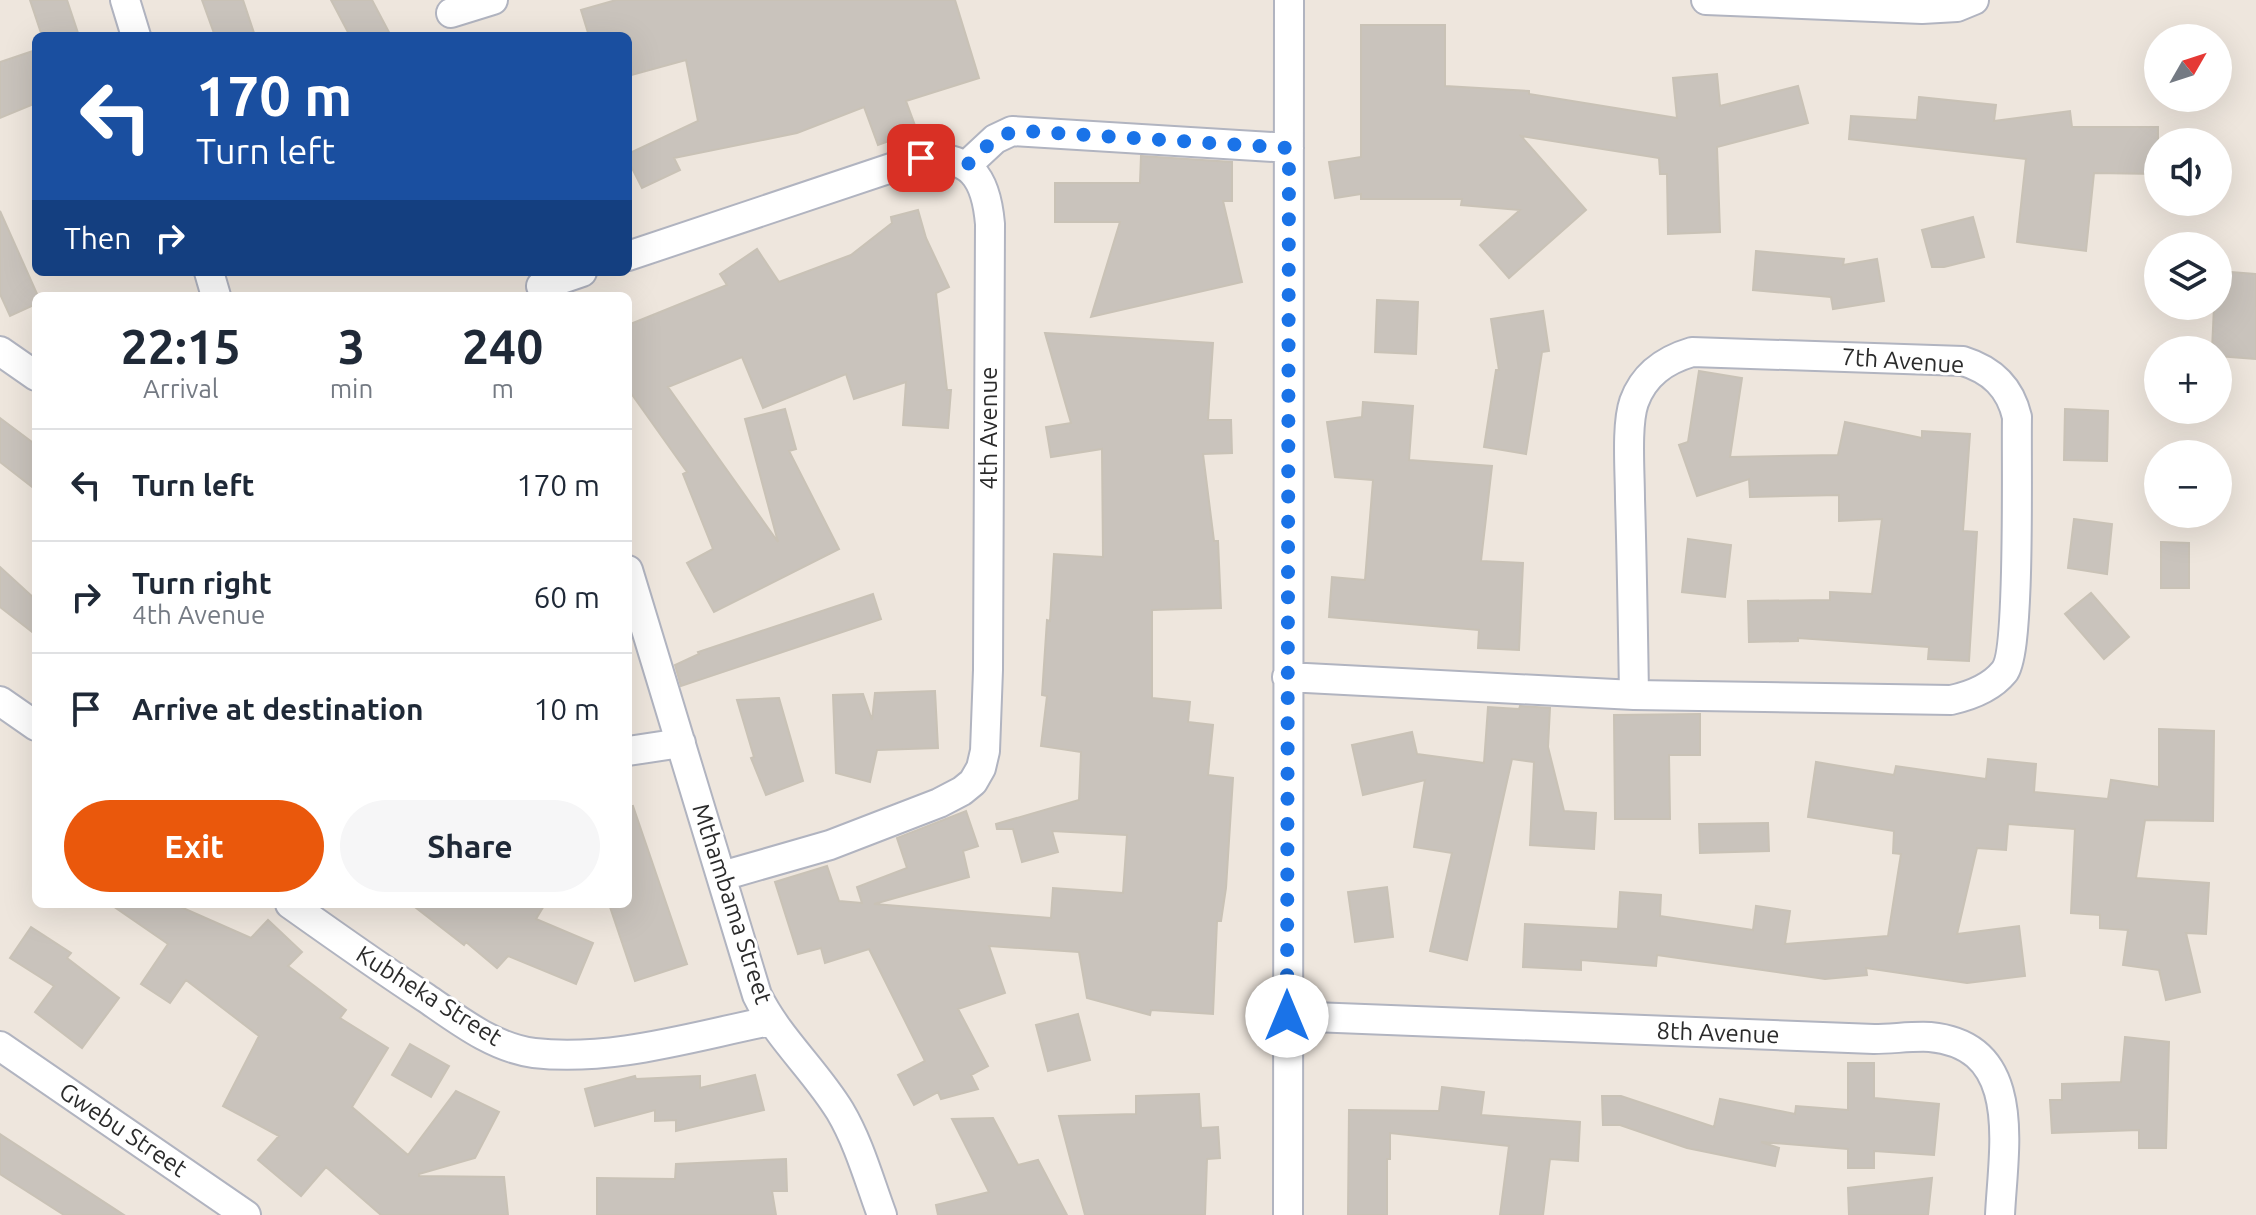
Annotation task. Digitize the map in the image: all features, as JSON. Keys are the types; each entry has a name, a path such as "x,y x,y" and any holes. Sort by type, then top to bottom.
{"street":[{"path":"125,0 135,32"},
{"path":"452,16 493,0"},
{"path":"1288,1215 1289,0"},
{"path":"1706,0 1922,9 1957,7 1974,0"},
{"path":"632,255 921,158 951,158 966,166 995,139 1012,131 1289,148"},
{"name":"4th Avenue","path":"722,876 830,845 950,799 973,782 981,768 985,751 988,670 990,224 988,197 976,175 966,166"},
{"path":"540,285 569,276"},
{"path":"0,351 32,373"},
{"name":"7th Avenue","path":"1287,677 1634,695 1951,700 1968,696 2005,672 2011,659 2017,417 2013,402 2002,386 1983,368 1963,361 1692,352 1672,358 1657,368 1643,384 1633,404 1630,450 1634,695"},
{"name":"Mthambama Street","path":"632,583 757,995 770,1021 839,1111 854,1137 882,1215"},
{"path":"0,701 32,723"},
{"path":"632,751 681,743"},
{"name":"Kubheka Street","path":"296,908 480,1033 532,1053 634,1049 770,1021"},
{"name":"8th Avenue","path":"1287,1016 1874,1039 1929,1037 1948,1041 1965,1047 1982,1061 2002,1094 2000,1215"},
{"name":"Gwebu Street","path":"0,1046 246,1215"}],"building":[{"path":"30,0 67,0 78,32 41,32"},
{"path":"202,0 243,0 254,32 214,32"},
{"path":"331,0 372,0 389,32 348,32"},
{"path":"616,0 955,0 979,78 906,101 917,131 878,145 864,107 797,133 674,158 680,170 642,188 632,168 632,152 698,121 686,60 632,75 632,32 588,32 581,10"},
{"path":"1361,25 1445,25 1445,86 1529,91 1529,94 1677,118 1673,78 1717,74 1720,106 1798,86 1808,123 1717,147 1720,232 1668,234 1667,174 1660,174 1659,158 1521,136 1586,210 1509,278 1480,245 1520,210 1461,205 1462,199 1361,199 1361,194 1335,198 1329,162 1361,157"},
{"path":"32,51 32,105 0,118 0,62"},
{"path":"1919,97 1996,105 1994,121 2070,111 2072,127 2158,128 2144,128 2144,174 2094,173 2086,251 2017,242 2026,159 1849,139 1851,116 1917,120"},
{"path":"1141,156 1232,162 1232,201 1223,201 1242,282 1091,317 1120,222 1055,222 1055,183 1140,183"},
{"path":"918,210 926,238 949,287 936,293 947,390 951,390 948,428 903,425 906,382 854,399 846,374 763,408 742,357 668,387 778,542 745,419 785,409 796,449 789,451 839,549 714,612 687,563 713,549 683,474 687,472 632,395 632,323 727,285 720,274 757,249 779,282 851,255 892,223 891,217"},
{"path":"0,211 36,292 32,292 32,306 10,316 0,294"},
{"path":"1973,217 1984,257 1932,267 1922,230"},
{"path":"1756,251 1844,259 1843,265 1877,259 1884,301 1833,309 1831,297 1753,290"},
{"path":"2232,272 2256,274 2256,359 2232,357 2232,336 2213,336 2213,320 2232,320"},
{"path":"1377,300 1418,302 1416,354 1375,352"},
{"path":"1543,311 1549,351 1542,352 1526,454 1484,447 1496,370 1499,370 1491,319"},
{"path":"1045,333 1213,343 1208,420 1231,420 1232,453 1203,454 1214,541 1218,541 1221,608 1152,610 1152,698 1190,702 1188,722 1213,725 1208,775 1233,778 1226,888 1221,921 1217,921 1213,1014 1151,1010 1150,1015 1087,998 1079,952 989,946 1005,993 958,1009 988,1066 971,1075 978,1089 941,1099 938,1092 914,1105 898,1075 925,1061 869,949 825,963 821,948 798,954 775,882 827,866 839,901 862,903 857,887 907,868 897,838 966,811 978,846 963,851 969,877 874,904 1051,918 1053,888 1123,893 1127,835 1052,831 1058,852 1022,862 1013,829 997,829 996,824 1079,800 1081,752 1041,746 1047,696 1042,695 1054,554 1103,557 1102,449 1051,457 1046,427 1071,423"},
{"path":"1699,371 1742,378 1730,457 1838,455 1845,422 1922,438 1922,431 1970,434 1963,531 1977,532 1969,661 1928,659 1929,647 1798,638 1798,641 1749,642 1748,601 1830,600 1830,592 1872,594 1882,519 1839,521 1839,495 1750,497 1749,479 1697,496 1679,445 1688,442"},
{"path":"1363,402 1413,406 1409,460 1492,466 1481,561 1523,563 1519,650 1478,648 1479,630 1329,617 1332,577 1365,580 1373,480 1335,477 1327,422 1362,417"},
{"path":"2065,409 2108,411 2107,461 2064,460"},
{"path":"0,418 32,442 32,487 0,462"},
{"path":"2074,519 2112,524 2107,574 2068,568"},
{"path":"1688,539 1731,545 1725,597 1682,592"},
{"path":"2161,542 2189,543 2189,588 2161,588"},
{"path":"0,567 32,596 32,632 0,607"},
{"path":"2091,593 2129,637 2104,659 2065,614"},
{"path":"873,594 881,619 681,686 675,665 698,652"},
{"path":"935,691 938,748 877,750 870,782 836,773 833,695 863,694 872,720 875,693"},
{"path":"779,698 803,781 766,795 751,758 754,757 737,700"},
{"path":"1520,706 1550,708 1548,747 1564,811 1596,813 1594,849 1530,845 1534,762 1512,759 1467,960 1430,951 1452,853 1414,847 1425,780 1363,795 1352,745 1412,732 1417,754 1484,763 1488,707 1519,709"},
{"path":"1700,714 1700,755 1669,755 1670,819 1615,819 1614,715"},
{"path":"2159,729 2214,731 2213,821 2145,820 2136,878 2209,883 2206,934 2186,933 2200,992 2166,1000 2159,970 2123,965 2128,930 2100,928 2100,915 2071,913 2075,829 2008,824 2006,850 1977,848 1957,934 2019,926 2025,976 1967,983 1866,968 1867,975 1825,979 1657,955 1656,966 1581,960 1581,970 1523,967 1525,924 1618,929 1620,892 1661,895 1660,916 1753,930 1756,906 1790,911 1785,944 1888,936 1901,854 1893,853 1894,831 1808,817 1816,762 1894,775 1896,766 1986,779 1988,759 2036,764 2034,792 2108,799 2111,780 2159,787"},
{"path":"632,806 687,964 635,981 610,908 632,908"},
{"path":"1768,823 1769,851 1700,853 1699,824"},
{"path":"1387,887 1393,937 1355,942 1348,892"},
{"path":"116,908 183,908 251,938 268,920 302,952 288,966 346,1010 340,1018 388,1048 352,1107 408,1155 456,1091 499,1112 475,1158 419,1176 504,1177 508,1215 381,1215 326,1167 301,1196 258,1160 279,1136 223,1106 259,1036 186,980 170,1003 141,984 168,944"},
{"path":"416,908 543,908 536,919 593,943 576,984 508,956 497,968 466,942 464,945"},
{"path":"31,927 71,953 67,958 119,998 82,1048 35,1012 54,986 10,958"},
{"path":"1078,1014 1090,1060 1048,1071 1036,1025"},
{"path":"2125,1037 2169,1042 2166,1148 2139,1148 2139,1130 2052,1133 2050,1100 2062,1100 2062,1084 2121,1082"},
{"path":"410,1044 449,1066 431,1097 392,1075"},
{"path":"1848,1063 1874,1063 1874,1098 1939,1104 1934,1155 1874,1151 1874,1168 1848,1168 1848,1149 1761,1142 1779,1148 1775,1166 1687,1148 1620,1125 1603,1125 1602,1096 1621,1096 1714,1127 1720,1099 1795,1114 1796,1106 1848,1110"},
{"path":"755,1075 764,1110 676,1131 676,1120 655,1121 655,1110 595,1126 585,1089 635,1076 636,1079 700,1076 700,1088"},
{"path":"1442,1087 1484,1092 1481,1115 1580,1122 1578,1161 1550,1159 1543,1215 1500,1215 1509,1146 1390,1133 1387,1215 1348,1215 1349,1110 1439,1111"},
{"path":"1199,1094 1201,1128 1218,1127 1220,1158 1207,1159 1205,1215 1085,1215 1059,1116 1136,1114 1136,1096"},
{"path":"993,1118 1018,1165 1038,1160 1067,1215 938,1215 936,1205 989,1192 952,1119"},
{"path":"0,1134 124,1215 64,1215 0,1174"},
{"path":"786,1159 787,1191 772,1191 776,1215 597,1215 597,1178 675,1179 676,1164"},
{"path":"1932,1178 1928,1215 1849,1215 1848,1188"}],"route":[{"path":"921,158 951,158 966,166 995,139 1012,131 1289,148 1287,1016"}]}
